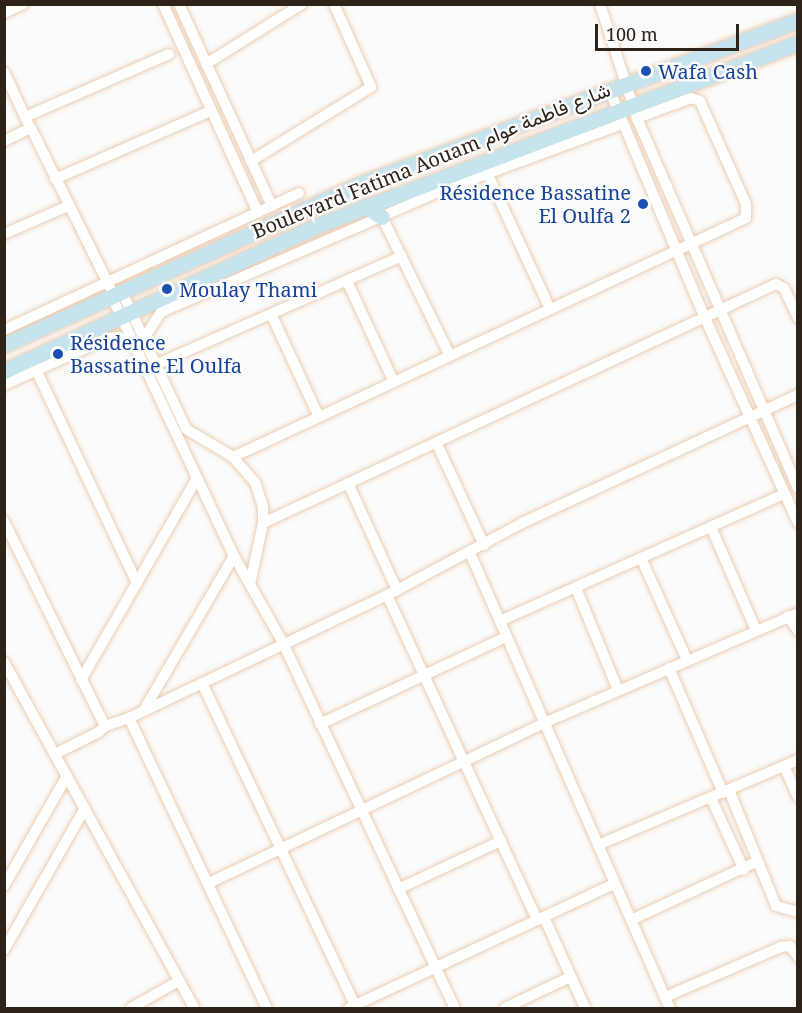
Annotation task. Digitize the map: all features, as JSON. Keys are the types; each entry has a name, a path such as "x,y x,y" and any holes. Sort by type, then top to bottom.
{"main road":[{"name":"Boulevard Fatima Aouam شارع فاطمة عوام","path":"4,345 269,213 798,20"},
{"name":"Boulevard Fatima Aouam شارع فاطمة عوام","path":"4,371 33,365 127,316 365,206 576,126 627,115 798,43"},
{"path":"572,143 576,126"},
{"path":"365,206 382,217"}],"street":[{"path":"4,13 23,4"},
{"path":"163,4 212,111 269,213"},
{"path":"178,4 251,161 269,213"},
{"path":"206,64 302,4"},
{"path":"251,161 371,87 334,4"},
{"path":"600,4 616,86 676,251 798,523"},
{"path":"25,117 169,54"},
{"path":"4,72 69,206 127,316 197,478 234,556 283,643 455,1008"},
{"path":"139,341 161,312 487,173 572,143 627,115 691,98 697,99 746,204 746,218 741,222 449,354 233,456"},
{"path":"56,179 212,111"},
{"path":"627,115 689,245 797,488"},
{"path":"4,141 31,128"},
{"path":"487,173 550,309"},
{"path":"4,330 113,290 269,213 299,193"},
{"path":"4,234 69,206"},
{"path":"382,217 449,354"},
{"path":"155,365 272,316 402,256"},
{"path":"347,281 393,380"},
{"path":"263,523 779,284 798,318"},
{"path":"272,316 318,415"},
{"path":"4,385 33,365 113,337 139,341 155,365 186,429 233,456 255,482 263,507 263,523 250,584"},
{"path":"33,365 137,583"},
{"path":"55,754 99,732 105,726 129,718 392,593 522,523 798,395"},
{"path":"436,442 484,545"},
{"path":"81,680 197,478"},
{"path":"348,483 423,675 501,841 585,1008"},
{"path":"500,621 784,494"},
{"path":"4,520 105,726"},
{"path":"711,527 756,630"},
{"path":"470,553 670,1008"},
{"path":"144,710 234,556"},
{"path":"641,558 687,660"},
{"path":"576,588 618,690"},
{"path":"209,883 361,810 464,764 544,723 756,630 793,615 798,631"},
{"path":"320,724 506,637"},
{"path":"6,667 194,1008"},
{"path":"669,668 758,861 776,906 798,912"},
{"path":"202,683 282,849 353,1007 615,884"},
{"path":"129,718 267,1008"},
{"path":"598,845 798,760"},
{"path":"784,766 798,797"},
{"path":"4,886 67,776"},
{"path":"711,798 744,870"},
{"path":"4,950 85,808"},
{"path":"398,889 501,841"},
{"path":"631,920 744,870 758,861"},
{"path":"665,997 781,947 790,946 798,957"},
{"path":"505,1008 570,977"},
{"path":"131,1008 179,981"}],"place":[{"name":"Wafa Cash","path":"646,71"},
{"name":"Résidence Bassatine El Oulfa 2","path":"643,204"},
{"name":"Moulay Thami","path":"167,289"},
{"name":"Résidence Bassatine El Oulfa","path":"58,354"}]}
